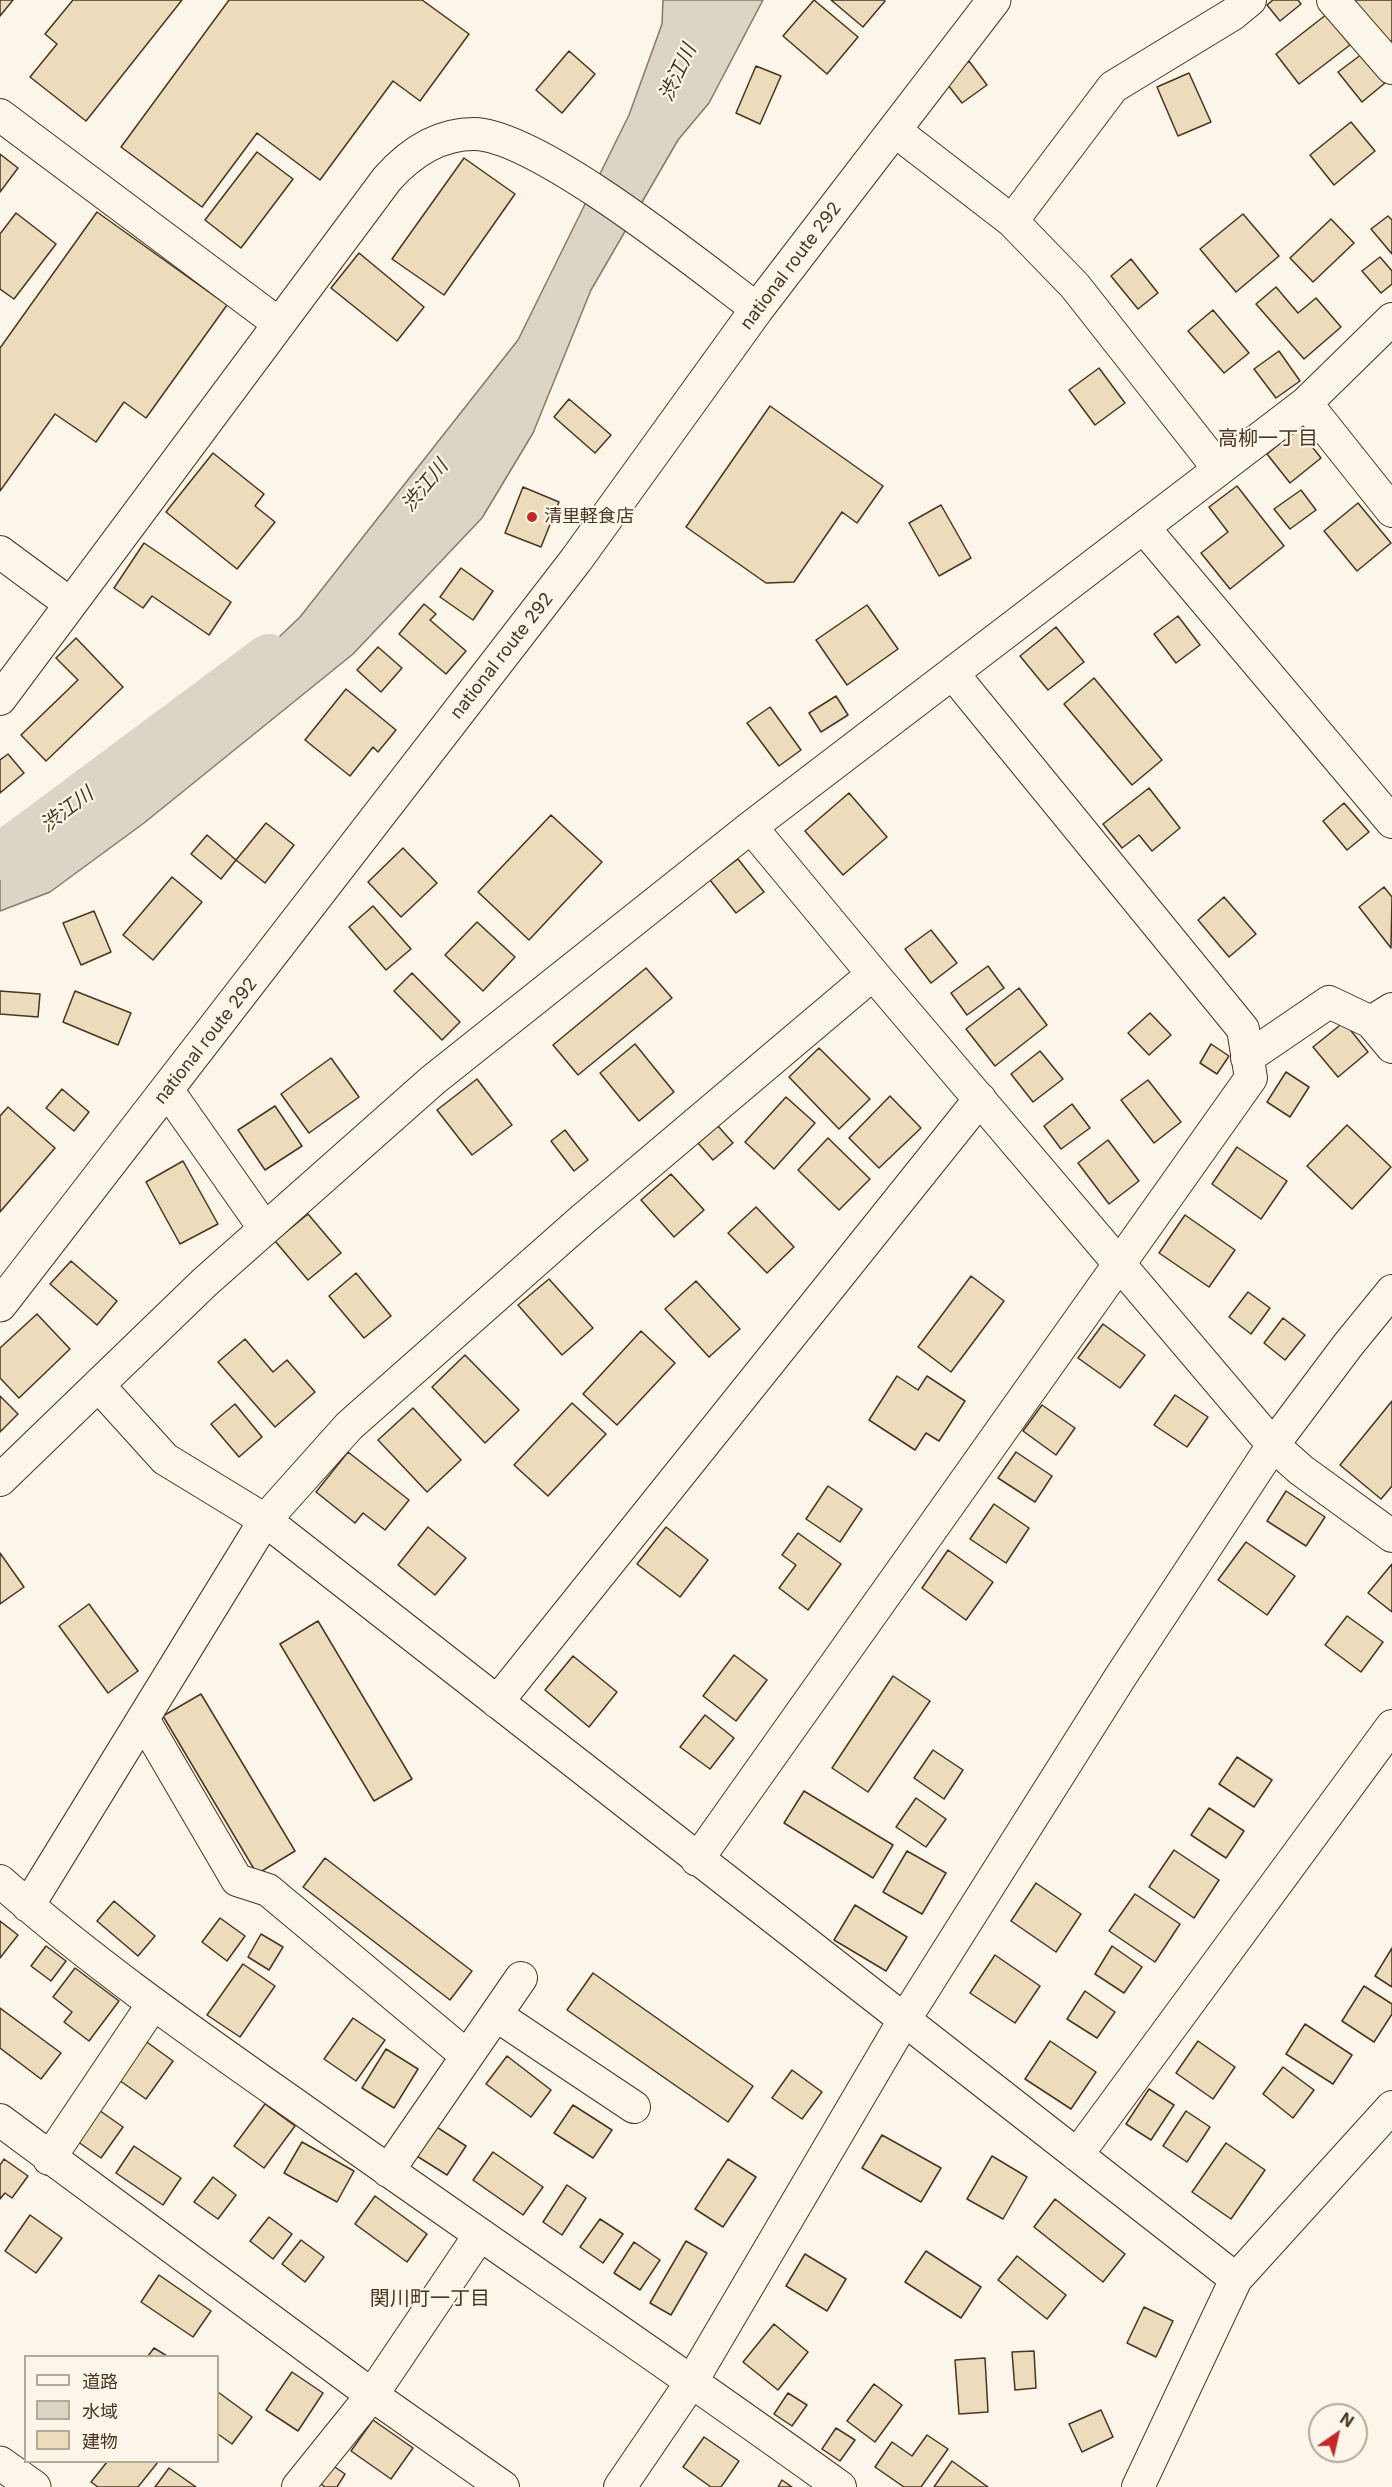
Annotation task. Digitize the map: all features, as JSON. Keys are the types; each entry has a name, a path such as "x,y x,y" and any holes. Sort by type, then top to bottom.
{"main road":[{"name":"national route 292","path":"0,1305 168,1091 568,570 757,309 994,0"},
{"path":"0,2463 34,2487"}],"street":[{"path":"1012,221 1113,87 1233,14 1250,0"},
{"path":"1333,0 1392,68"},
{"path":"0,115 278,324"},
{"path":"894,130 1012,221 1075,286 1219,469"},
{"path":"0,699 69,603 387,179 402,162 427,146 447,138 475,134 512,144 567,172 757,309"},
{"path":"0,1480 205,1282 433,1080 751,827 1306,403 1392,318"},
{"path":"1306,403 1392,511"},
{"path":"1144,528 1392,822"},
{"path":"0,552 69,603"},
{"path":"698,1860 1251,1078 1243,1029 953,674"},
{"path":"751,827 1273,1445 1301,1470 1392,1536"},
{"path":"28,1906 265,1520 349,1426 582,1220 873,974"},
{"path":"1247,1058 1329,1002 1381,1016 1392,1047"},
{"path":"168,1091 265,1229"},
{"path":"497,1702 980,1100"},
{"path":"620,2487 693,2381 903,2022 1121,1676 1273,1445 1347,1345 1392,1291"},
{"path":"98,1385 165,1459 265,1520 903,2022 1077,2154 1236,2280"},
{"path":"142,1719 237,1880 268,1890 467,2056"},
{"path":"1077,2154 1392,1726"},
{"path":"0,1881 28,1906 153,2004 480,2236 693,2381 840,2487"},
{"path":"388,2171 521,1978"},
{"path":"49,2159 153,2004"},
{"path":"496,2015 634,2107"},
{"path":"1138,2487 1236,2280 1392,2107"},
{"path":"0,2120 49,2159 502,2487"},
{"path":"298,2487 372,2395 480,2236"}],"water":[{"path":"663,0 763,0 709,103 678,140 591,290 533,433 482,518 353,654 144,823 50,892 0,911 0,843 146,764 300,617 518,340 629,115 662,24"}],"building":[{"path":"0,0 13,0 0,16"},
{"path":"73,0 182,0 86,121 30,77 57,44 45,34"},
{"path":"229,0 422,0 469,34 420,101 393,81 320,180 257,133 202,207 121,147"},
{"path":"814,0 858,37 827,74 783,36"},
{"path":"831,0 884,0 885,1 863,27"},
{"path":"1273,0 1298,0 1301,4 1280,21 1267,5"},
{"path":"1351,0 1392,0 1392,40 1387,44"},
{"path":"1327,14 1350,45 1299,84 1276,54"},
{"path":"569,51 595,74 562,113 536,90"},
{"path":"1362,54 1385,83 1362,102 1338,72"},
{"path":"969,61 987,85 962,103 944,80"},
{"path":"756,66 781,76 760,124 736,113"},
{"path":"1189,73 1211,122 1178,136 1157,87"},
{"path":"1351,122 1375,151 1334,185 1310,155"},
{"path":"257,152 293,179 241,248 205,220"},
{"path":"0,154 18,168 0,192"},
{"path":"464,158 515,194 444,295 392,259"},
{"path":"97,212 227,305 146,418 124,402 96,442 55,414 0,491 0,348"},
{"path":"16,213 56,244 14,299 0,289 0,234"},
{"path":"1243,214 1279,256 1236,292 1200,249"},
{"path":"1388,216 1392,220 1392,254 1371,229"},
{"path":"1331,219 1354,243 1313,282 1290,258"},
{"path":"359,253 424,307 397,341 331,288"},
{"path":"1380,257 1392,271 1392,284 1381,293 1362,271"},
{"path":"1131,259 1158,293 1138,309 1111,276"},
{"path":"1276,287 1298,313 1316,298 1341,327 1304,359 1256,304"},
{"path":"1213,310 1249,353 1224,373 1188,331"},
{"path":"1279,351 1300,381 1276,398 1254,369"},
{"path":"1099,368 1125,403 1095,425 1069,390"},
{"path":"569,399 611,435 595,453 554,417"},
{"path":"770,406 883,486 857,523 842,512 794,582 766,583 686,527"},
{"path":"1298,429 1321,458 1290,483 1267,454"},
{"path":"213,453 264,494 255,506 275,522 237,569 166,512"},
{"path":"1237,486 1284,546 1230,589 1201,553 1228,532 1209,507"},
{"name":"清里軽食店","path":"523,487 559,502 541,547 505,533"},
{"path":"1301,490 1316,510 1290,529 1274,509"},
{"path":"1358,503 1391,543 1357,571 1324,531"},
{"path":"941,505 971,558 939,576 909,523"},
{"path":"144,543 231,602 209,635 152,596 143,608 114,588"},
{"path":"461,568 493,591 473,620 440,597"},
{"path":"424,604 436,614 430,620 466,651 446,674 399,634"},
{"path":"867,605 898,649 847,685 816,640"},
{"path":"1178,616 1200,645 1176,663 1154,634"},
{"path":"1056,627 1084,662 1048,690 1020,656"},
{"path":"76,638 123,687 46,761 21,735 78,680 56,658"},
{"path":"378,647 402,668 381,692 357,670"},
{"path":"1094,678 1162,760 1132,785 1064,704"},
{"path":"346,689 396,730 378,752 373,747 350,776 305,740"},
{"path":"836,696 848,715 821,732 809,713"},
{"path":"770,707 801,750 779,766 747,723"},
{"path":"8,754 24,773 0,793 0,760"},
{"path":"1149,788 1180,828 1152,851 1139,835 1122,848 1103,824"},
{"path":"849,793 887,837 843,875 805,831"},
{"path":"1344,803 1369,832 1347,850 1323,821"},
{"path":"551,815 602,862 529,940 478,892"},
{"path":"266,823 294,845 265,883 236,860"},
{"path":"207,835 236,860 221,879 191,854"},
{"path":"403,848 437,883 401,917 368,882"},
{"path":"738,859 764,892 736,913 710,880"},
{"path":"172,877 202,902 153,960 123,935"},
{"path":"1384,887 1392,897 1391,948 1359,907"},
{"path":"1224,897 1256,934 1229,957 1198,920"},
{"path":"373,906 411,949 386,970 349,927"},
{"path":"94,911 111,952 81,965 63,923"},
{"path":"477,922 515,957 483,991 445,955"},
{"path":"931,930 957,963 931,983 905,949"},
{"path":"988,966 1004,988 967,1015 951,993"},
{"path":"646,968 672,998 578,1075 553,1045"},
{"path":"412,973 460,1022 442,1040 394,991"},
{"path":"1019,988 1047,1025 995,1066 966,1029"},
{"path":"0,991 40,994 38,1017 0,1014"},
{"path":"75,991 131,1013 118,1045 63,1022"},
{"path":"1150,1013 1171,1035 1149,1055 1128,1033"},
{"path":"1344,1022 1368,1052 1338,1077 1313,1047"},
{"path":"635,1044 674,1092 639,1121 600,1073"},
{"path":"1211,1044 1229,1056 1217,1074 1200,1063"},
{"path":"819,1048 870,1099 839,1129 789,1077"},
{"path":"1040,1051 1063,1079 1033,1102 1011,1074"},
{"path":"331,1058 359,1097 309,1133 281,1094"},
{"path":"1286,1072 1309,1087 1290,1117 1267,1102"},
{"path":"477,1079 512,1125 472,1155 437,1110"},
{"path":"1148,1080 1181,1122 1154,1143 1121,1100"},
{"path":"62,1089 89,1112 74,1131 46,1108"},
{"path":"890,1096 921,1128 879,1168 849,1138"},
{"path":"786,1097 815,1123 774,1169 745,1142"},
{"path":"1072,1104 1090,1128 1061,1149 1044,1126"},
{"path":"275,1106 302,1146 265,1170 238,1130"},
{"path":"8,1107 55,1148 0,1212 0,1116"},
{"path":"1347,1125 1391,1167 1352,1209 1307,1166"},
{"path":"718,1126 733,1143 713,1160 698,1143"},
{"path":"565,1130 588,1160 574,1171 551,1141"},
{"path":"828,1138 870,1179 839,1210 798,1170"},
{"path":"1108,1140 1139,1181 1109,1204 1078,1163"},
{"path":"1237,1147 1287,1181 1261,1219 1212,1184"},
{"path":"183,1161 218,1224 180,1244 146,1182"},
{"path":"671,1174 704,1210 674,1237 641,1200"},
{"path":"756,1207 794,1247 767,1273 728,1233"},
{"path":"308,1214 341,1253 308,1280 275,1241"},
{"path":"1185,1215 1235,1250 1209,1287 1159,1253"},
{"path":"71,1261 117,1301 97,1325 50,1284"},
{"path":"356,1273 391,1316 364,1338 329,1296"},
{"path":"971,1276 1004,1301 951,1372 918,1347"},
{"path":"549,1279 593,1328 562,1355 518,1305"},
{"path":"696,1281 740,1329 709,1357 665,1309"},
{"path":"1248,1292 1270,1308 1251,1334 1229,1317"},
{"path":"37,1314 70,1349 19,1398 0,1378 0,1348"},
{"path":"1283,1318 1305,1335 1285,1360 1264,1343"},
{"path":"1103,1324 1145,1355 1120,1388 1078,1358"},
{"path":"641,1331 675,1363 617,1425 583,1394"},
{"path":"245,1339 273,1372 287,1360 315,1392 275,1427 218,1362"},
{"path":"465,1355 519,1410 485,1443 432,1387"},
{"path":"897,1376 918,1390 927,1376 965,1401 939,1441 926,1433 915,1450 869,1420"},
{"path":"1175,1395 1208,1417 1187,1447 1154,1425"},
{"path":"0,1396 18,1414 0,1432"},
{"path":"1392,1401 1392,1486 1381,1499 1340,1465"},
{"path":"572,1403 606,1434 548,1496 514,1465"},
{"path":"235,1404 262,1437 239,1457 211,1424"},
{"path":"1042,1405 1075,1428 1056,1455 1023,1431"},
{"path":"413,1408 461,1460 427,1492 378,1440"},
{"path":"348,1452 409,1500 385,1530 363,1513 355,1523 316,1492"},
{"path":"1016,1452 1052,1476 1035,1502 998,1478"},
{"path":"828,1486 862,1509 840,1542 806,1519"},
{"path":"1286,1491 1325,1517 1306,1546 1267,1521"},
{"path":"994,1504 1029,1528 1006,1563 970,1539"},
{"path":"428,1527 466,1558 435,1595 398,1565"},
{"path":"666,1527 708,1560 680,1597 637,1564"},
{"path":"798,1533 841,1564 808,1610 779,1588 796,1565 782,1555"},
{"path":"1246,1542 1295,1576 1267,1615 1218,1580"},
{"path":"948,1550 993,1582 966,1620 922,1588"},
{"path":"0,1553 24,1587 0,1604"},
{"path":"1392,1564 1392,1612 1368,1593"},
{"path":"89,1604 138,1671 108,1693 59,1626"},
{"path":"1347,1616 1383,1642 1361,1672 1325,1645"},
{"path":"318,1621 412,1779 374,1801 280,1644"},
{"path":"734,1655 767,1680 736,1721 703,1696"},
{"path":"573,1656 617,1692 589,1727 545,1690"},
{"path":"893,1676 930,1701 868,1792 832,1768"},
{"path":"201,1694 295,1851 257,1874 163,1716"},
{"path":"705,1715 734,1738 710,1769 680,1747"},
{"path":"933,1750 963,1770 944,1799 914,1778"},
{"path":"1237,1757 1272,1780 1254,1807 1219,1784"},
{"path":"804,1791 893,1845 873,1878 784,1823"},
{"path":"916,1798 946,1819 926,1847 896,1827"},
{"path":"1209,1808 1244,1831 1226,1858 1191,1835"},
{"path":"1174,1850 1219,1880 1194,1918 1149,1887"},
{"path":"907,1851 946,1873 922,1914 883,1892"},
{"path":"325,1858 472,1971 450,2000 303,1887"},
{"path":"1036,1883 1081,1914 1056,1952 1011,1921"},
{"path":"1135,1894 1180,1924 1155,1962 1109,1931"},
{"path":"114,1901 155,1936 138,1956 97,1921"},
{"path":"855,1905 907,1937 886,1971 834,1940"},
{"path":"220,1918 245,1936 227,1961 202,1942"},
{"path":"0,1921 18,1935 0,1958"},
{"path":"261,1934 283,1947 269,1970 248,1957"},
{"path":"46,1946 66,1961 51,1981 31,1966"},
{"path":"1112,1946 1142,1967 1124,1993 1095,1974"},
{"path":"1392,1948 1392,1987 1375,1976"},
{"path":"995,1955 1040,1986 1015,2023 970,1993"},
{"path":"243,1964 275,1986 240,2037 207,2015"},
{"path":"75,1968 119,2001 89,2041 64,2022 72,2012 53,1997"},
{"path":"593,1973 753,2086 728,2122 567,2010"},
{"path":"1364,1986 1392,2004 1392,2014 1374,2042 1342,2021"},
{"path":"1085,1991 1115,2012 1097,2038 1067,2019"},
{"path":"0,2008 61,2053 41,2079 0,2048"},
{"path":"353,2018 385,2040 356,2081 324,2059"},
{"path":"1305,2024 1352,2055 1333,2084 1286,2054"},
{"path":"144,2040 173,2061 146,2099 116,2078"},
{"path":"1050,2041 1096,2072 1071,2109 1025,2079"},
{"path":"1198,2041 1235,2067 1213,2099 1176,2073"},
{"path":"386,2049 418,2069 394,2108 362,2088"},
{"path":"507,2056 551,2090 531,2117 486,2084"},
{"path":"1283,2067 1314,2090 1293,2118 1263,2094"},
{"path":"792,2070 822,2092 802,2119 772,2098"},
{"path":"1149,2089 1174,2105 1151,2140 1126,2124"},
{"path":"265,2104 295,2126 264,2168 234,2146"},
{"path":"573,2105 612,2130 593,2158 554,2133"},
{"path":"96,2108 123,2127 101,2158 74,2139"},
{"path":"1186,2111 1210,2127 1187,2162 1163,2146"},
{"path":"432,2124 466,2146 447,2175 412,2153"},
{"path":"882,2135 941,2168 921,2202 862,2168"},
{"path":"302,2142 354,2171 337,2202 284,2173"},
{"path":"1226,2143 1265,2170 1231,2219 1192,2192"},
{"path":"134,2146 181,2178 163,2205 116,2173"},
{"path":"493,2152 543,2187 523,2215 473,2180"},
{"path":"992,2156 1027,2177 1003,2219 967,2199"},
{"path":"4,2159 28,2176 12,2198 5,2193 0,2199 0,2165"},
{"path":"728,2159 756,2177 723,2227 695,2209"},
{"path":"213,2177 236,2195 218,2219 194,2202"},
{"path":"567,2185 586,2198 562,2235 543,2222"},
{"path":"375,2196 427,2234 407,2262 355,2224"},
{"path":"1055,2199 1125,2254 1103,2282 1034,2227"},
{"path":"30,2215 62,2238 36,2273 5,2251"},
{"path":"269,2217 292,2234 273,2259 250,2241"},
{"path":"600,2219 623,2234 603,2263 580,2247"},
{"path":"301,2240 324,2257 305,2282 282,2264"},
{"path":"686,2241 707,2253 671,2315 650,2303"},
{"path":"634,2242 660,2260 640,2290 614,2273"},
{"path":"926,2251 981,2287 961,2318 905,2282"},
{"path":"805,2254 846,2279 827,2311 786,2286"},
{"path":"1017,2256 1066,2295 1047,2319 998,2280"},
{"path":"159,2275 211,2311 193,2337 141,2302"},
{"path":"1144,2307 1173,2321 1156,2357 1127,2343"},
{"path":"774,2324 808,2352 778,2390 743,2362"},
{"path":"154,2348 165,2355 149,2355"},
{"path":"1034,2351 1036,2388 1015,2390 1012,2352"},
{"path":"985,2358 988,2412 959,2414 955,2360"},
{"path":"292,2372 323,2393 298,2431 266,2410"},
{"path":"874,2384 902,2405 875,2442 847,2421"},
{"path":"219,2393 252,2417 232,2444 219,2435"},
{"path":"788,2393 807,2405 792,2426 774,2414"},
{"path":"1101,2410 1113,2437 1082,2452 1069,2424"},
{"path":"373,2420 413,2448 391,2479 351,2451"},
{"path":"836,2428 855,2440 840,2461 822,2449"},
{"path":"927,2435 948,2449 921,2487 904,2487 875,2467 892,2442 912,2456"},
{"path":"704,2437 739,2461 721,2487 711,2487 683,2467"},
{"path":"952,2461 988,2487 934,2487"},
{"path":"106,2463 157,2463 138,2487 98,2487 91,2482"},
{"path":"329,2463 345,2474 337,2487 325,2487 317,2481"},
{"path":"169,2468 196,2487 155,2487"},
{"path":"782,2480 792,2487 778,2487"}],"waterway":[{"name":"渋江川","path":"0,855 11,851 269,659"}],"place":[{"name":"清里軽食店","path":"532,517"}],"district":[{"name":"高柳一丁目","path":"1268,439"},
{"name":"関川町一丁目","path":"430,2299"}]}
